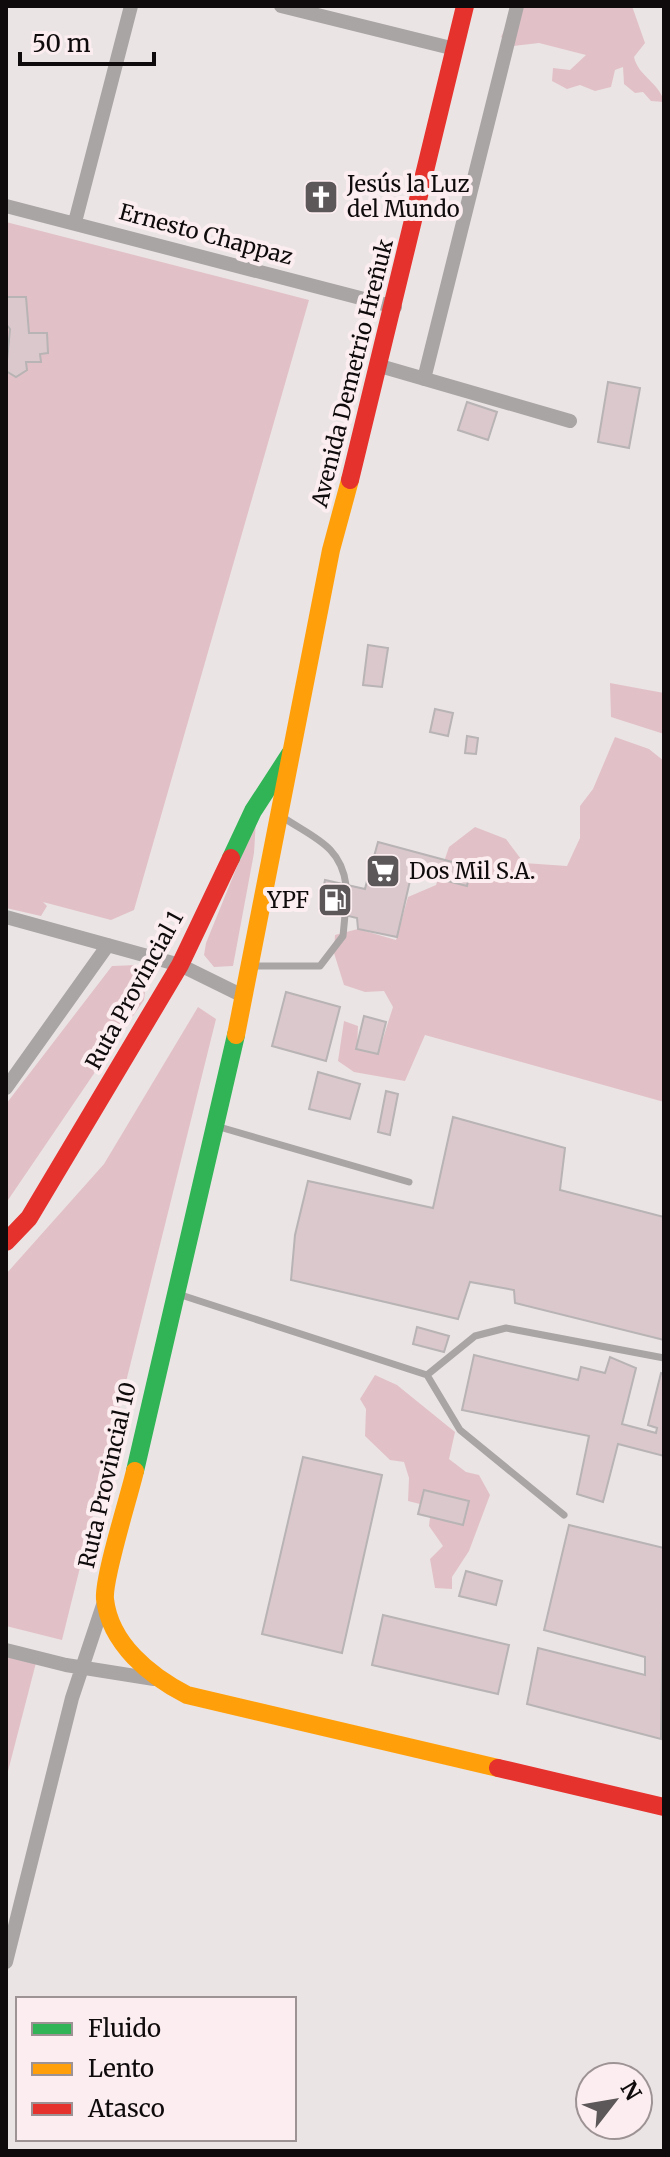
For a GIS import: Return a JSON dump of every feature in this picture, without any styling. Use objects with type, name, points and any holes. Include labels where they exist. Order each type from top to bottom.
[{"type":"main road","name":"Avenida Demetrio Hreñuk","points":[[290,754],[331,550],[395,307],[465,6]]},
{"type":"main road","name":"Ruta Provincial 10","points":[[290,754],[245,997],[105,1598],[114,1629],[131,1657],[154,1679],[187,1695],[664,1807]]},
{"type":"main road","name":"Ruta Provincial 1","points":[[6,1242],[29,1218],[180,965],[253,811],[290,754]]},
{"type":"street","points":[[75,222],[131,6]]},
{"type":"street","points":[[281,6],[455,49]]},
{"type":"street","points":[[424,379],[517,6]]},
{"type":"street","name":"Ernesto Chappaz","points":[[6,206],[395,307]]},
{"type":"street","points":[[380,366],[570,421]]},
{"type":"street","points":[[6,917],[180,965],[245,997]]},
{"type":"street","points":[[6,1088],[108,945]]},
{"type":"street","points":[[6,1962],[72,1698],[85,1668],[105,1598]]},
{"type":"street","points":[[6,1650],[85,1668],[154,1679]]},
{"type":"lane","points":[[279,815],[327,846],[343,862],[346,885]]},
{"type":"lane","points":[[251,966],[320,966],[343,936],[345,915]]},
{"type":"lane","points":[[214,1125],[409,1182]]},
{"type":"lane","points":[[175,1293],[427,1375],[460,1430],[564,1515]]},
{"type":"lane","points":[[427,1375],[475,1336],[506,1328],[664,1358]]},
{"type":"shaded area","points":[[516,6],[632,6],[645,43],[634,57],[636,64],[662,95],[664,102],[651,101],[643,92],[635,93],[624,84],[623,67],[615,70],[611,87],[595,91],[580,85],[567,89],[552,81],[553,68],[570,70],[586,55],[539,43],[513,46],[501,37]]},
{"type":"shaded area","points":[[6,222],[309,300],[134,910],[111,920],[43,902],[47,906],[41,916],[6,908]]},
{"type":"shaded area","points":[[610,683],[664,693],[664,734],[611,717]]},
{"type":"shaded area","points":[[615,737],[649,749],[664,761],[664,1102],[425,1035],[405,1081],[354,1072],[338,1061],[344,1021],[358,1026],[357,1049],[378,1054],[393,1007],[384,991],[365,992],[344,985],[334,953],[335,935],[358,929],[396,940],[408,897],[436,885],[449,847],[475,827],[506,839],[524,863],[567,866],[580,838],[580,806],[593,789]]},
{"type":"shaded area","points":[[256,820],[254,853],[233,966],[214,967],[204,955],[206,943]]},
{"type":"shaded area","points":[[137,965],[147,975],[144,1000],[6,1203],[6,1104],[112,966]]},
{"type":"shaded area","points":[[198,1007],[216,1019],[62,1640],[6,1626],[6,1274],[104,1164]]},
{"type":"shaded area","points":[[375,1375],[397,1385],[455,1432],[449,1459],[466,1472],[479,1475],[490,1495],[469,1551],[452,1577],[452,1589],[435,1588],[430,1559],[443,1546],[429,1526],[430,1517],[463,1525],[468,1501],[424,1490],[420,1504],[408,1501],[409,1478],[404,1462],[390,1460],[365,1436],[366,1409],[360,1399]]},
{"type":"shaded area","points":[[6,1647],[38,1655],[6,1779]]},
{"type":"building","points":[[6,297],[26,297],[29,333],[47,333],[48,353],[40,354],[41,362],[26,362],[27,370],[16,377],[6,371],[10,329],[6,324]]},
{"type":"building","points":[[608,382],[640,388],[629,448],[598,442]]},
{"type":"building","points":[[467,402],[497,412],[488,440],[458,430]]},
{"type":"building","points":[[368,645],[388,648],[382,687],[363,685]]},
{"type":"building","points":[[435,709],[453,713],[448,736],[430,732]]},
{"type":"building","points":[[467,736],[478,738],[476,754],[465,753]]},
{"type":"building","points":[[378,842],[471,867],[467,886],[412,872],[397,937],[358,929],[357,918],[319,909],[325,880],[365,889],[368,877],[375,877],[378,863],[373,860]]},
{"type":"building","points":[[286,992],[340,1007],[326,1061],[272,1046]]},
{"type":"building","points":[[364,1016],[386,1022],[378,1054],[356,1049]]},
{"type":"building","points":[[318,1072],[360,1084],[350,1119],[309,1109]]},
{"type":"building","points":[[386,1091],[398,1094],[390,1135],[378,1132]]},
{"type":"building","points":[[453,1117],[565,1148],[560,1190],[664,1217],[664,1340],[515,1303],[514,1290],[470,1282],[458,1319],[291,1280],[295,1235],[308,1181],[433,1208]]},
{"type":"building","points":[[417,1327],[449,1336],[444,1352],[413,1344]]},
{"type":"building","points":[[474,1355],[578,1380],[581,1367],[605,1373],[610,1357],[636,1368],[622,1424],[656,1433],[657,1428],[648,1425],[661,1373],[664,1374],[664,1456],[618,1444],[603,1502],[577,1494],[589,1436],[462,1410]]},
{"type":"building","points":[[303,1457],[382,1475],[342,1653],[262,1634]]},
{"type":"building","points":[[424,1490],[469,1501],[463,1525],[418,1514]]},
{"type":"building","points":[[569,1525],[664,1548],[661,1739],[527,1704],[538,1648],[645,1675],[645,1657],[544,1630]]},
{"type":"building","points":[[466,1571],[502,1581],[496,1605],[459,1596]]},
{"type":"building","points":[[383,1615],[509,1645],[498,1694],[372,1665]]},
{"type":"traffic: fast","points":[[231,858],[253,811],[290,754]]},
{"type":"traffic: fast","points":[[135,1471],[236,1035]]},
{"type":"traffic: slow","points":[[236,1035],[331,550],[350,480]]},
{"type":"traffic: slow","points":[[135,1471],[112,1556],[105,1599],[108,1615],[123,1644],[146,1668],[187,1695],[498,1768]]},
{"type":"traffic: jam","points":[[350,480],[465,6]]},
{"type":"traffic: jam","points":[[6,1242],[29,1218],[180,965],[231,858]]},
{"type":"traffic: jam","points":[[498,1768],[664,1807]]},
{"type":"place","name":"Jesús la Luz del Mundo","points":[[321,197]]},
{"type":"place","name":"Dos Mil S.A.","points":[[383,871]]},
{"type":"place","name":"YPF","points":[[335,900]]}]
